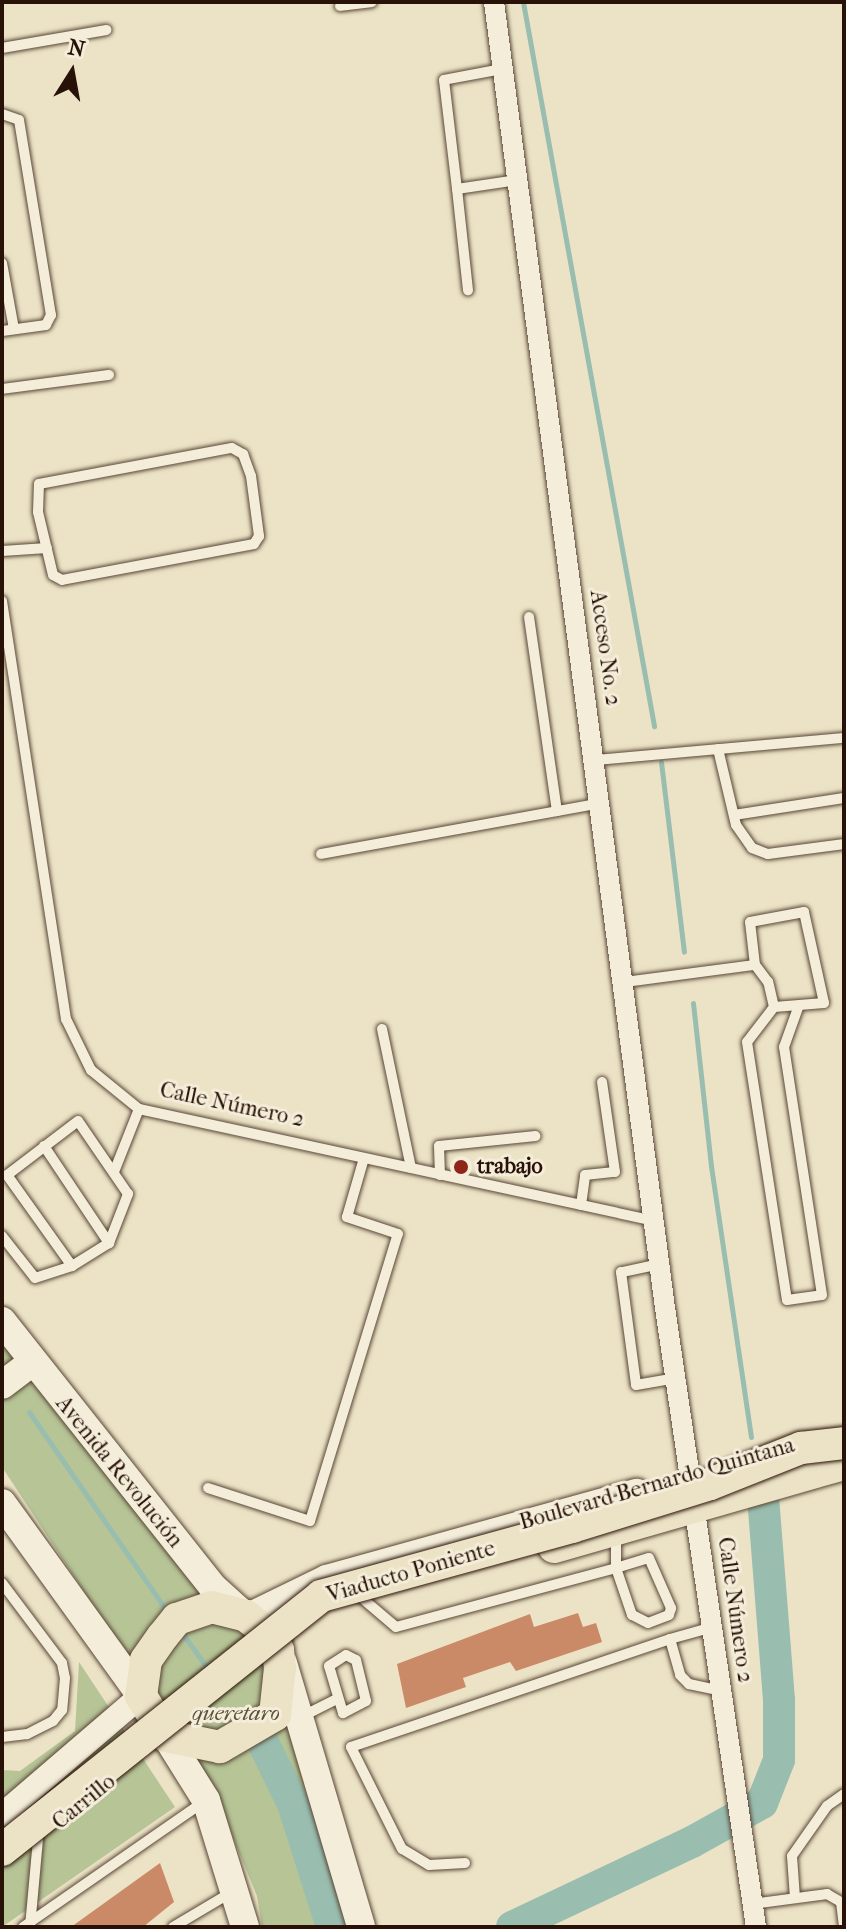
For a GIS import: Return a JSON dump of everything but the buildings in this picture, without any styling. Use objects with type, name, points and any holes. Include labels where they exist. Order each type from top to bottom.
[{"type":"main road","name":"Avenida Revolución","points":[[2,1321],[19,1372],[213,1587],[246,1616]]},
{"type":"main road","name":"Viaducto Poniente","points":[[2,1850],[321,1596],[613,1514],[801,1448],[844,1443]]},
{"type":"main road","name":"Boulevard Bernardo Quintana","points":[[278,1650],[309,1620],[363,1599],[617,1531],[698,1485],[844,1464]]},
{"type":"main road","points":[[4,1509],[141,1696],[206,1800],[237,1889],[245,1927]]},
{"type":"main road","points":[[141,1696],[146,1660],[177,1619],[211,1607],[246,1616],[278,1650],[361,1927]]},
{"type":"main road","points":[[166,1736],[220,1747],[258,1728],[275,1715],[281,1690],[278,1650]]},
{"type":"main road","name":"Carrillo","points":[[2,1868],[166,1736]]},
{"type":"street","name":"Acceso No. 2","points":[[494,2],[596,760],[664,1301]]},
{"type":"street","name":"Calle Número 2","points":[[664,1301],[698,1485],[713,1627],[756,1927]]},
{"type":"street","name":"Boulevard Bernardo Quintana","points":[[246,1616],[326,1577],[698,1485],[785,1446],[844,1436]]},
{"type":"street","points":[[2,1815],[141,1696]]},
{"type":"lane","points":[[340,6],[372,2]]},
{"type":"lane","points":[[2,48],[106,30]]},
{"type":"lane","points":[[468,290],[444,80],[502,69]]},
{"type":"lane","points":[[2,114],[19,120],[51,315],[46,325],[8,330],[2,263]]},
{"type":"lane","points":[[457,189],[517,180]]},
{"type":"lane","points":[[2,389],[109,375]]},
{"type":"lane","points":[[232,448],[243,454],[259,536],[254,544],[62,580],[53,575],[47,548],[38,512],[39,484],[232,448]]},
{"type":"lane","points":[[2,551],[47,548]]},
{"type":"lane","name":"Calle Número 2","points":[[2,601],[66,1019],[91,1070],[139,1109],[656,1222]]},
{"type":"lane","points":[[529,617],[557,811]]},
{"type":"lane","points":[[2,710],[16,707]]},
{"type":"lane","points":[[596,760],[844,738]]},
{"type":"lane","points":[[718,749],[734,815],[746,843],[768,854],[844,844]]},
{"type":"lane","points":[[734,815],[844,798]]},
{"type":"lane","points":[[321,854],[601,803]]},
{"type":"lane","points":[[804,912],[824,1003],[798,1008],[774,1007],[768,982],[755,965],[750,922],[804,912]]},
{"type":"lane","points":[[625,982],[755,965]]},
{"type":"lane","points":[[774,1007],[747,1042],[787,1300],[822,1295],[784,1047],[798,1008]]},
{"type":"lane","points":[[382,1029],[411,1168]]},
{"type":"lane","points":[[581,1205],[585,1175],[615,1172],[602,1082]]},
{"type":"lane","points":[[114,1172],[139,1109]]},
{"type":"lane","points":[[2,1236],[35,1278],[72,1266],[109,1243],[128,1194],[78,1121],[7,1175],[72,1266]]},
{"type":"lane","points":[[440,1175],[439,1146],[535,1136]]},
{"type":"lane","points":[[44,1146],[109,1243]]},
{"type":"lane","points":[[208,1488],[310,1521],[398,1234],[347,1217],[364,1158]]},
{"type":"lane","points":[[660,1264],[621,1272],[636,1385],[676,1378]]},
{"type":"lane","points":[[363,1599],[396,1627],[616,1568],[649,1558],[671,1608],[669,1615],[648,1623],[632,1615],[616,1568],[617,1531]]},
{"type":"lane","points":[[2,1583],[62,1663],[65,1678],[62,1710],[53,1721],[27,1734],[2,1737]]},
{"type":"lane","points":[[465,1863],[429,1865],[402,1849],[351,1747],[713,1627]]},
{"type":"lane","points":[[670,1639],[680,1675],[689,1684],[722,1692]]},
{"type":"lane","points":[[352,1656],[366,1701],[343,1713],[337,1699],[331,1661],[352,1656]]},
{"type":"lane","points":[[299,1718],[337,1699]]},
{"type":"lane","points":[[795,1898],[792,1856],[827,1806],[844,1794]]},
{"type":"lane","points":[[23,1927],[30,1926],[206,1800]]},
{"type":"lane","points":[[30,1926],[38,1839]]},
{"type":"lane","points":[[177,1926],[237,1889]]},
{"type":"lane","points":[[752,1904],[827,1894],[841,1902],[844,1925]]},
{"type":"green space","name":"queretaro","points":[[2,1315],[291,1689],[369,1927],[262,1927],[257,1896],[211,1785],[2,1467]]},
{"type":"green space","points":[[79,1662],[175,1807],[2,1927],[2,1770],[20,1771],[75,1731]]},
{"type":"waterway","points":[[523,2],[654,726]]},
{"type":"waterway","points":[[661,762],[684,952]]},
{"type":"waterway","points":[[693,1003],[711,1166],[751,1437]]},
{"type":"waterway","points":[[29,1412],[167,1611]]},
{"type":"waterway","points":[[512,1927],[692,1842],[762,1803],[779,1760],[779,1700],[763,1497]]},
{"type":"waterway","points":[[182,1633],[209,1670]]},
{"type":"waterway","points":[[255,1726],[293,1804],[332,1927]]},
{"type":"place","name":"trabajo","points":[[461,1167]]}]
